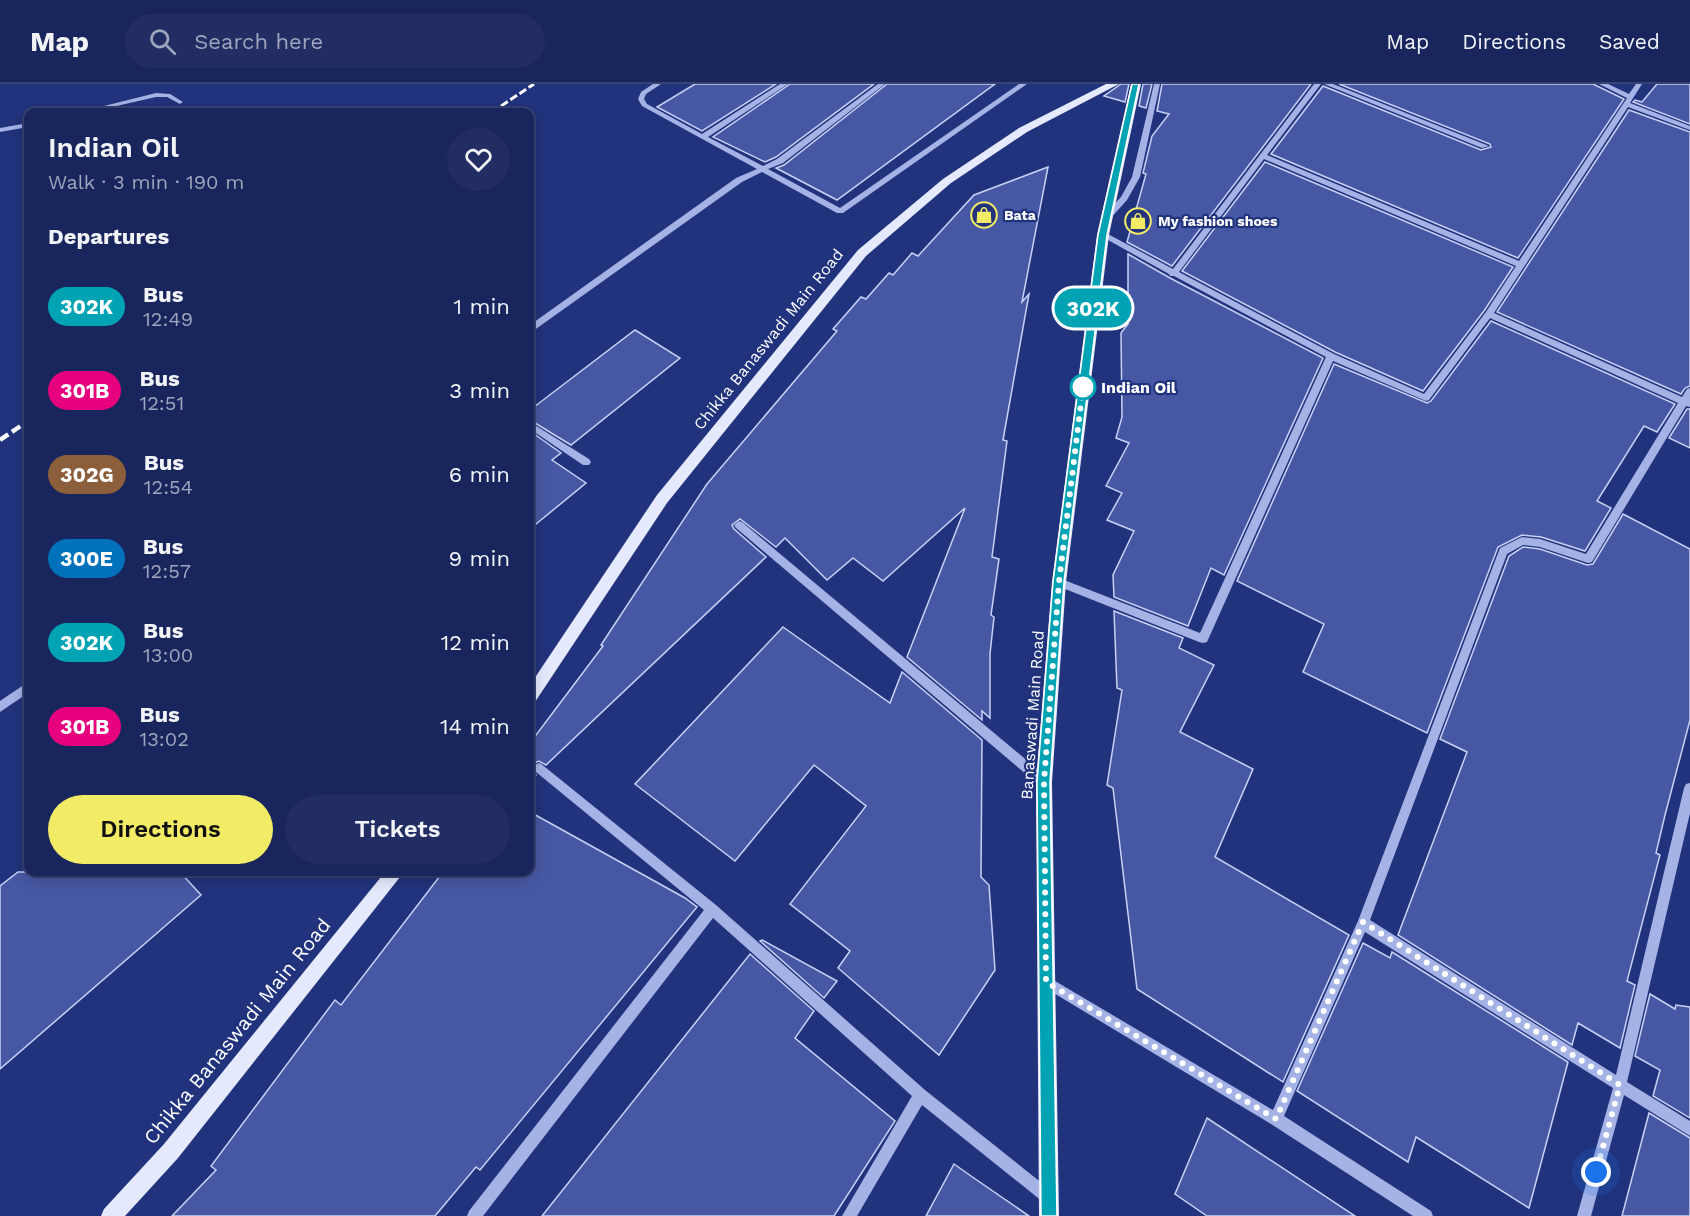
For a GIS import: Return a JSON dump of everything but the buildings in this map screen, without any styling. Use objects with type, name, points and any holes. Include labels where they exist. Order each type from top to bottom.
[{"type":"main road","name":"Banaswadi Main Road","points":[[1049,1216],[1044,782],[1059,582],[1103,235],[1136,84]]},
{"type":"main road","name":"Chikka Banaswadi Main Road","points":[[534,691],[662,499],[862,253],[947,181],[1023,130],[1114,85]]},
{"type":"main road","name":"Chikka Banaswadi Main Road","points":[[111,1216],[171,1151],[392,876]]},
{"type":"street","points":[[658,84],[643,93],[641,99],[644,105],[840,212],[1024,84]]},
{"type":"street","points":[[702,137],[785,84]]},
{"type":"street","points":[[534,326],[739,180],[780,161],[882,84]]},
{"type":"street","points":[[1106,219],[1124,198],[1136,177],[1157,84]]},
{"type":"street","points":[[1173,274],[1318,84]]},
{"type":"street","points":[[1327,84],[1485,146]]},
{"type":"street","points":[[1602,84],[1628,100],[1690,128]]},
{"type":"street","points":[[1103,235],[1331,356],[1426,398],[1489,314],[1639,84]]},
{"type":"street","points":[[100,108],[156,95],[168,95],[180,102]]},
{"type":"street","points":[[0,130],[24,126]]},
{"type":"street","points":[[1263,156],[1521,265]]},
{"type":"street","points":[[1489,314],[1688,403]]},
{"type":"street","points":[[1059,582],[1203,639],[1331,356]]},
{"type":"street","points":[[1276,1119],[1363,922],[1503,551],[1522,541],[1540,543],[1588,559],[1688,403],[1690,391]]},
{"type":"street","points":[[534,428],[586,462]]},
{"type":"street","points":[[740,525],[1044,782]]},
{"type":"street","points":[[0,707],[24,690]]},
{"type":"street","points":[[540,768],[712,909],[920,1095],[1048,1197]]},
{"type":"street","points":[[1584,1216],[1620,1085],[1690,788]]},
{"type":"street","points":[[474,1216],[712,909]]},
{"type":"street","points":[[1363,922],[1690,1129]]},
{"type":"street","points":[[1046,982],[1276,1119],[1426,1216]]},
{"type":"street","points":[[849,1216],[920,1095]]},
{"type":"railway","points":[[498,108],[534,84]]},
{"type":"railway","points":[[0,440],[24,424]]},
{"type":"bus line","name":"302K","points":[[1049,1216],[1044,782],[1059,582],[1103,235],[1136,84]]},
{"type":"place","name":"Bata","points":[[984,215]]},
{"type":"place","name":"My fashion shoes","points":[[1138,221]]},
{"type":"place","name":"Indian Oil","points":[[1083,387]]},
{"type":"route","points":[[1083,387],[1059,582],[1044,782],[1046,982],[1276,1119],[1363,922],[1620,1085],[1596,1172]]}]
